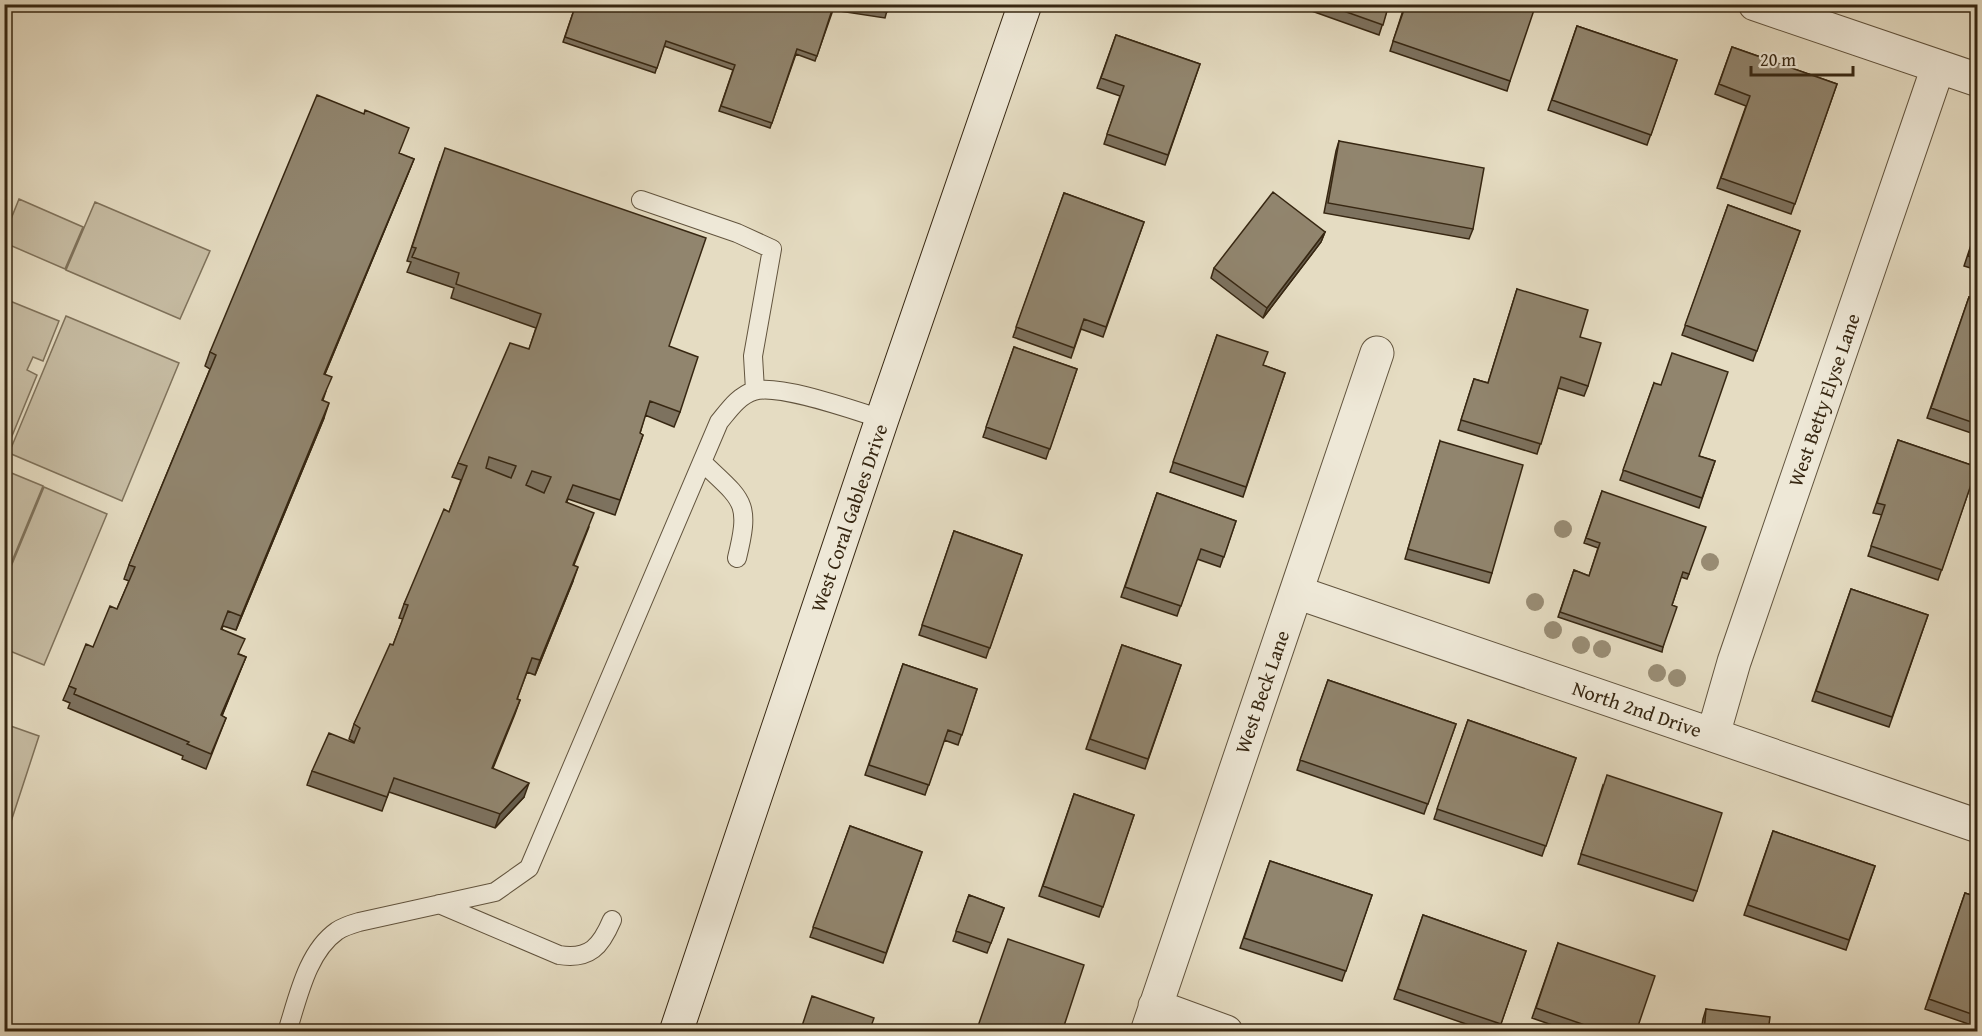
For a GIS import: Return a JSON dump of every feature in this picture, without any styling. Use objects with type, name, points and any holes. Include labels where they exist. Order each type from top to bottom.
[{"type":"street","name":"West Coral Gables Drive","points":[[676,1032],[882,419],[1025,4]]},
{"type":"street","points":[[1755,4],[1977,80]]},
{"type":"street","name":"West Betty Elyse Lane","points":[[1713,735],[1738,651],[1938,67]]},
{"type":"street","name":"West Beck Lane","points":[[1151,1019],[1377,353]]},
{"type":"street","name":"North 2nd Drive","points":[[1296,592],[1977,826]]},
{"type":"street","points":[[1151,1019],[1226,1032]]},
{"type":"lane","points":[[641,200],[737,233],[772,249],[753,356],[755,390]]},
{"type":"lane","points":[[287,1032],[302,986],[315,957],[325,942],[338,930],[359,922],[495,892],[529,868],[719,422],[738,399],[755,390],[798,394],[882,419]]},
{"type":"lane","points":[[702,462],[738,498],[744,510],[744,529],[737,558]]},
{"type":"lane","points":[[438,904],[560,955],[574,958],[590,951],[604,940],[612,920]]},
{"type":"shaded area","points":[[19,199],[83,227],[65,269],[5,243],[5,234]]},
{"type":"shaded area","points":[[95,202],[210,251],[180,319],[66,270]]},
{"type":"shaded area","points":[[5,299],[59,321],[43,361],[33,357],[27,370],[37,375],[5,453]]},
{"type":"shaded area","points":[[66,316],[179,363],[122,501],[9,453]]},
{"type":"shaded area","points":[[9,472],[43,486],[5,578],[4,483]]},
{"type":"shaded area","points":[[44,487],[107,514],[44,665],[5,649],[5,581]]},
{"type":"shaded area","points":[[4,724],[39,736],[5,840]]},
{"type":"building","points":[[576,4],[834,4],[817,56],[797,49],[772,123],[721,106],[735,65],[666,41],[657,68],[565,37]]},
{"type":"building","points":[[835,4],[889,4],[887,12]]},
{"type":"building","points":[[1324,4],[1389,4],[1383,25]]},
{"type":"building","points":[[1406,4],[1519,4],[1534,10],[1510,81],[1393,41]]},
{"type":"building","points":[[1577,26],[1677,60],[1651,135],[1552,100]]},
{"type":"building","points":[[1116,35],[1200,64],[1168,155],[1107,134],[1124,86],[1101,78]]},
{"type":"building","points":[[1732,47],[1837,84],[1795,204],[1721,178],[1750,96],[1719,84]]},
{"type":"building","points":[[317,95],[364,114],[365,110],[409,128],[399,153],[414,159],[324,374],[332,377],[322,400],[329,403],[241,616],[228,611],[221,629],[245,639],[238,654],[246,657],[221,715],[226,718],[211,754],[187,744],[189,742],[74,694],[76,689],[69,686],[86,644],[93,647],[110,606],[117,609],[135,567],[129,565],[216,355],[210,352]]},
{"type":"building","points":[[1339,141],[1484,168],[1473,229],[1328,203]]},
{"type":"building","points":[[445,148],[706,238],[669,346],[698,357],[680,412],[650,401],[640,433],[643,435],[620,500],[573,485],[566,502],[594,513],[573,565],[578,567],[540,660],[532,658],[517,699],[520,700],[492,768],[529,783],[500,814],[394,778],[387,797],[312,771],[329,733],[354,743],[360,728],[354,724],[390,644],[393,645],[408,605],[404,604],[444,509],[449,512],[467,466],[458,463],[510,343],[529,349],[541,314],[456,284],[459,273],[412,257],[416,248],[412,247]],"holes":[[[489,457],[516,466],[511,478],[486,468]],[[532,471],[551,477],[544,493],[526,485]]]},
{"type":"building","points":[[1273,192],[1325,232],[1267,308],[1214,268]]},
{"type":"building","points":[[1064,193],[1144,222],[1106,327],[1084,319],[1074,348],[1016,327]]},
{"type":"building","points":[[1728,205],[1800,231],[1757,351],[1685,325]]},
{"type":"building","points":[[1977,227],[1977,259],[1968,256]]},
{"type":"building","points":[[1517,289],[1588,310],[1580,337],[1601,343],[1588,386],[1561,377],[1541,444],[1461,420],[1474,379],[1488,383]]},
{"type":"building","points":[[1969,297],[1977,300],[1977,424],[1931,408]]},
{"type":"building","points":[[1217,335],[1268,352],[1263,365],[1285,373],[1246,487],[1173,462]]},
{"type":"building","points":[[1014,347],[1077,369],[1050,449],[986,427]]},
{"type":"building","points":[[1672,353],[1728,372],[1699,456],[1715,461],[1702,498],[1623,470],[1654,383],[1661,385]]},
{"type":"building","points":[[1898,440],[1977,467],[1942,570],[1871,546],[1885,505],[1877,503]]},
{"type":"building","points":[[1440,441],[1523,465],[1492,573],[1408,549]]},
{"type":"building","points":[[1602,491],[1706,527],[1689,574],[1683,572],[1672,605],[1677,607],[1663,647],[1560,612],[1574,570],[1589,576],[1600,543],[1586,538]]},
{"type":"building","points":[[1157,493],[1236,521],[1224,557],[1201,549],[1181,606],[1125,587]]},
{"type":"building","points":[[954,531],[1022,555],[990,648],[922,625]]},
{"type":"building","points":[[1851,589],[1928,615],[1892,717],[1816,691]]},
{"type":"building","points":[[1122,645],[1181,665],[1148,759],[1090,739]]},
{"type":"building","points":[[903,664],[977,689],[962,735],[948,730],[929,785],[869,765]]},
{"type":"building","points":[[1328,680],[1456,724],[1428,804],[1300,760]]},
{"type":"building","points":[[1468,720],[1576,758],[1546,846],[1437,809]]},
{"type":"building","points":[[1607,775],[1722,813],[1697,891],[1581,854]]},
{"type":"building","points":[[1074,794],[1134,815],[1103,907],[1043,886]]},
{"type":"building","points":[[850,826],[922,852],[886,953],[813,927]]},
{"type":"building","points":[[1773,831],[1875,866],[1849,940],[1748,905]]},
{"type":"building","points":[[1270,861],[1372,895],[1346,971],[1244,938]]},
{"type":"building","points":[[1965,893],[1977,897],[1977,1016],[1929,999]]},
{"type":"building","points":[[969,895],[1004,908],[991,943],[956,931]]},
{"type":"building","points":[[1423,915],[1526,951],[1501,1024],[1398,989]]},
{"type":"building","points":[[1008,939],[1084,965],[1062,1032],[976,1032]]},
{"type":"building","points":[[1558,943],[1655,976],[1636,1032],[1605,1032],[1536,1008]]},
{"type":"building","points":[[812,996],[874,1018],[869,1032],[800,1032]]},
{"type":"building","points":[[1706,1009],[1770,1017],[1768,1032],[1704,1032]]}]
